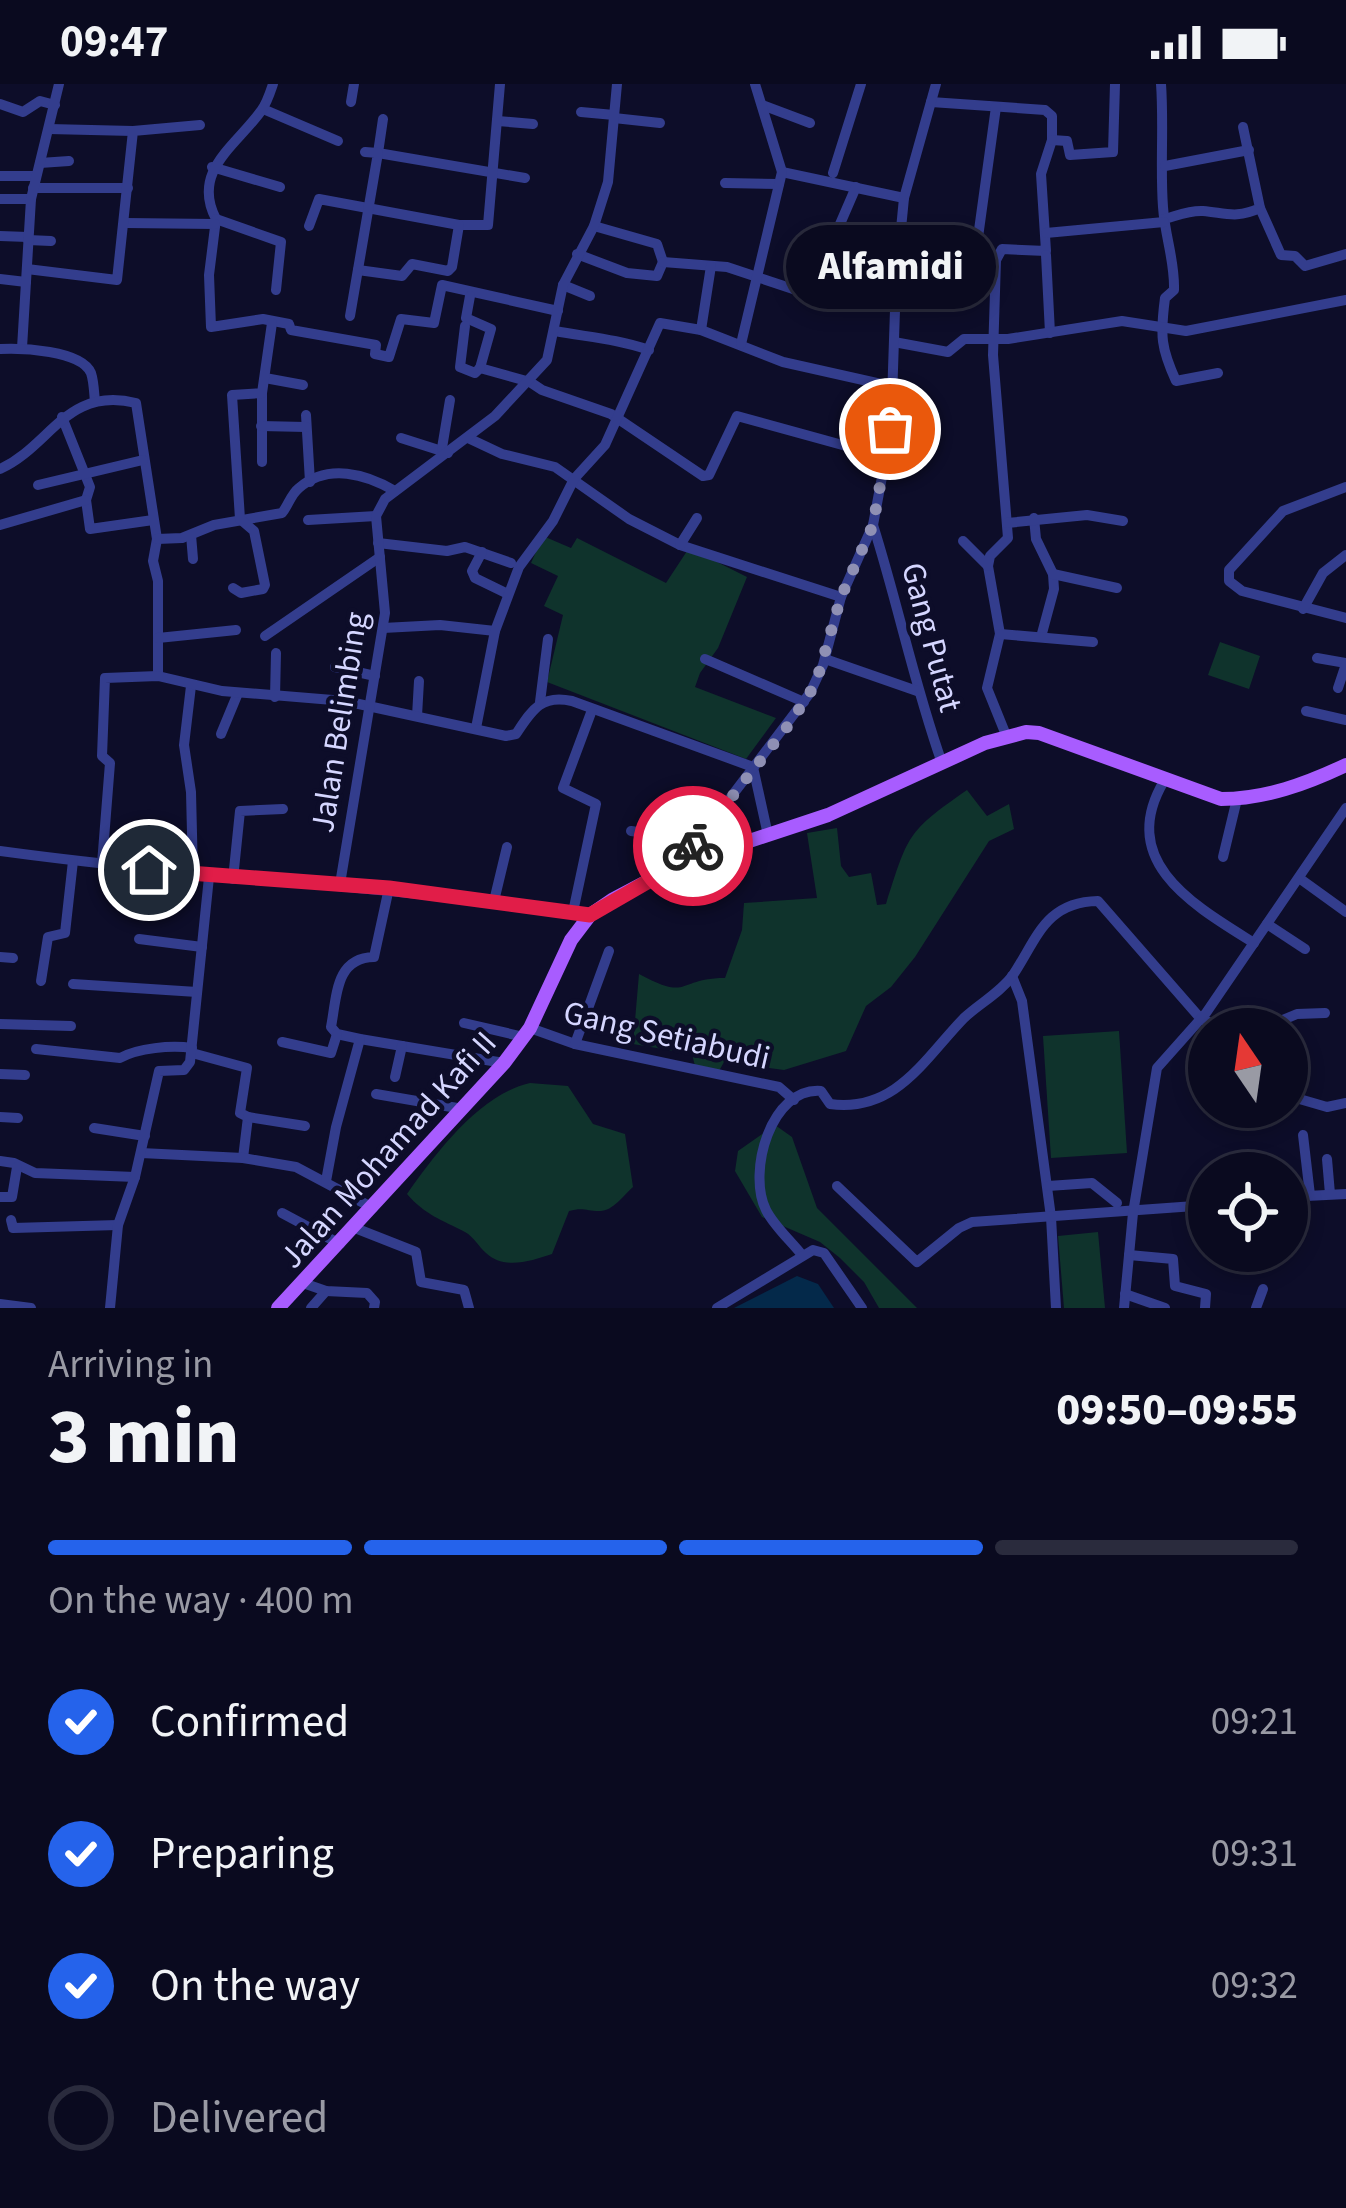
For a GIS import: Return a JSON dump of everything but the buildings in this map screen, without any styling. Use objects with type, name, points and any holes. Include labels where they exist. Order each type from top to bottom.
[{"type":"main road","points":[[1006,735],[1039,734],[1221,800],[1305,784],[1346,765]]},
{"type":"main road","name":"Jalan Mohamad Kafi II","points":[[278,1308],[340,1244],[363,1232],[374,1208],[504,1063],[527,1032],[550,977],[590,915],[680,863],[828,815],[1006,735]]},
{"type":"street","points":[[22,348],[35,182],[59,84]]},
{"type":"street","points":[[273,84],[263,109],[212,167],[209,204],[216,221],[208,275],[209,325],[263,319],[289,325],[291,330],[376,345],[375,354],[389,357],[401,319],[434,323],[442,285],[558,311]]},
{"type":"street","points":[[351,102],[354,84]]},
{"type":"street","points":[[310,226],[315,202],[320,199],[459,225],[488,225],[500,84]]},
{"type":"street","points":[[308,520],[376,516],[385,499],[468,438],[548,360],[563,284],[594,226],[608,182],[616,84]]},
{"type":"street","points":[[741,344],[781,178],[755,84]]},
{"type":"street","points":[[833,173],[861,84]]},
{"type":"street","points":[[680,863],[804,702],[825,659],[841,597],[873,525],[886,457],[904,198],[936,84]]},
{"type":"street","points":[[1052,140],[1067,141],[1070,155],[1113,152],[1115,84]]},
{"type":"street","points":[[1161,84],[1164,220],[1168,252],[1174,261],[1174,290],[1165,298],[1161,327],[1166,368],[1176,381],[1218,373]]},
{"type":"street","points":[[0,104],[22,112],[40,101],[55,105]]},
{"type":"street","points":[[931,102],[1050,112],[1052,140],[1041,174],[1046,251],[1002,249],[996,253],[992,340],[1007,538],[989,561],[963,541]]},
{"type":"street","points":[[762,105],[810,123]]},
{"type":"street","points":[[975,259],[996,107]]},
{"type":"street","points":[[263,109],[338,141]]},
{"type":"street","points":[[581,112],[660,123]]},
{"type":"street","points":[[350,316],[368,208],[371,152],[382,119]]},
{"type":"street","points":[[499,121],[533,124]]},
{"type":"street","points":[[49,129],[133,131],[200,125]]},
{"type":"street","points":[[1243,128],[1260,208],[1281,255],[1294,256],[1305,266],[1346,254]]},
{"type":"street","points":[[0,279],[27,275],[117,280],[133,131]]},
{"type":"street","points":[[1165,166],[1250,150]]},
{"type":"street","points":[[371,152],[524,178]]},
{"type":"street","points":[[0,199],[69,161]]},
{"type":"street","points":[[212,167],[280,187]]},
{"type":"street","points":[[0,176],[128,188]]},
{"type":"street","points":[[724,183],[781,178],[904,198]]},
{"type":"street","points":[[663,262],[759,275],[802,290],[821,268],[856,188]]},
{"type":"street","points":[[1046,233],[1127,229],[1191,212],[1207,211],[1221,217],[1260,208]]},
{"type":"street","points":[[126,223],[216,221],[281,242],[275,290]]},
{"type":"street","points":[[358,270],[400,276],[412,264],[451,269],[459,225]]},
{"type":"street","points":[[577,254],[641,276],[657,276],[663,262],[657,244],[594,226]]},
{"type":"street","points":[[0,236],[51,241]]},
{"type":"street","points":[[1046,255],[1050,333]]},
{"type":"street","points":[[954,256],[996,260]]},
{"type":"street","points":[[701,330],[711,266]]},
{"type":"street","points":[[821,268],[896,280]]},
{"type":"street","points":[[563,284],[590,296]]},
{"type":"street","points":[[465,326],[460,367],[476,373],[491,328],[466,318],[470,296]]},
{"type":"street","points":[[894,342],[948,352],[964,339],[992,340],[1122,322],[1186,332],[1346,300]]},
{"type":"street","points":[[476,728],[495,631],[519,567],[554,521],[574,478],[604,446],[660,322],[701,330],[783,362],[890,386]]},
{"type":"street","points":[[262,462],[262,393],[272,323]]},
{"type":"street","points":[[555,332],[592,341],[623,341],[649,350]]},
{"type":"street","points":[[0,349],[44,350],[87,367],[95,402]]},
{"type":"street","points":[[480,368],[530,382],[620,418],[703,476],[710,475],[737,416],[886,457]]},
{"type":"street","points":[[265,378],[303,386]]},
{"type":"street","points":[[233,588],[246,593],[265,585],[254,531],[241,519],[232,395],[262,393]]},
{"type":"street","points":[[445,451],[449,400]]},
{"type":"street","points":[[0,469],[62,417],[95,402],[136,404],[157,539],[153,562],[158,581],[158,676]]},
{"type":"street","points":[[62,417],[90,488],[86,500],[92,530],[153,520]]},
{"type":"street","points":[[261,426],[306,421],[310,482]]},
{"type":"street","points":[[400,438],[445,451]]},
{"type":"street","points":[[468,438],[502,454],[555,467],[611,508],[680,544],[841,597]]},
{"type":"street","points":[[38,485],[143,460]]},
{"type":"street","points":[[157,539],[167,542],[241,519],[282,513],[296,490],[342,472],[395,491]]},
{"type":"street","points":[[1346,487],[1283,511],[1229,569],[1229,581],[1242,591],[1346,618]]},
{"type":"street","points":[[0,525],[86,500]]},
{"type":"street","points":[[1007,523],[1088,514],[1123,521]]},
{"type":"street","name":"Jalan Belimbing","points":[[340,884],[386,604],[376,516]]},
{"type":"street","points":[[680,544],[697,518]]},
{"type":"street","points":[[1034,518],[1054,589],[1041,638]]},
{"type":"street","name":"Gang Putat","points":[[873,525],[917,691],[942,763]]},
{"type":"street","points":[[191,535],[193,559]]},
{"type":"street","points":[[378,543],[447,550],[465,547],[511,563]]},
{"type":"street","points":[[482,552],[472,571],[475,578],[508,594]]},
{"type":"street","points":[[1303,609],[1324,572],[1346,555]]},
{"type":"street","points":[[265,636],[380,557]]},
{"type":"street","name":"Gang Putat","points":[[989,561],[1000,634],[987,688],[1006,735]]},
{"type":"street","points":[[1053,574],[1117,588]]},
{"type":"street","points":[[383,628],[440,625],[495,631]]},
{"type":"street","points":[[158,638],[236,630]]},
{"type":"street","points":[[1000,634],[1093,642]]},
{"type":"street","points":[[102,864],[110,764],[102,756],[107,676],[158,676],[238,693],[369,706],[514,735],[540,702],[548,640]]},
{"type":"street","points":[[275,697],[276,653]]},
{"type":"street","points":[[1317,658],[1346,663],[1338,688]]},
{"type":"street","points":[[704,659],[804,702]]},
{"type":"street","points":[[825,659],[917,691]]},
{"type":"street","points":[[335,667],[375,676]]},
{"type":"street","points":[[417,716],[419,681]]},
{"type":"street","points":[[191,686],[184,745],[191,792],[193,875]]},
{"type":"street","points":[[221,734],[238,693]]},
{"type":"street","points":[[540,702],[562,699],[753,767]]},
{"type":"street","points":[[573,912],[596,804],[563,788],[592,710]]},
{"type":"street","points":[[1306,711],[1346,720]]},
{"type":"street","points":[[753,767],[768,835]]},
{"type":"street","points":[[1164,781],[1149,812],[1152,856],[1179,894],[1254,944]]},
{"type":"street","points":[[1223,857],[1237,799]]},
{"type":"street","points":[[1209,1008],[1346,808]]},
{"type":"street","points":[[232,879],[240,811],[283,809]]},
{"type":"street","points":[[631,831],[697,841]]},
{"type":"street","points":[[494,901],[507,848]]},
{"type":"street","points":[[0,850],[209,877],[389,888],[590,915]]},
{"type":"street","points":[[41,981],[48,937],[65,933],[73,860]]},
{"type":"street","points":[[110,1308],[118,1226],[135,1177],[159,1071],[184,1070],[192,1050],[209,877]]},
{"type":"street","points":[[1299,878],[1346,912]]},
{"type":"street","points":[[389,888],[374,957],[351,962],[342,970],[331,1027],[337,1034],[360,1039],[504,1063]]},
{"type":"street","points":[[802,1255],[767,1212],[758,1170],[775,1122],[792,1098],[818,1090],[826,1102],[843,1106],[901,1087],[966,1016],[1012,976],[1036,930],[1048,918],[1098,901],[1196,1008]]},
{"type":"street","points":[[1268,924],[1305,949]]},
{"type":"street","points":[[139,939],[202,946]]},
{"type":"street","points":[[574,1044],[609,951]]},
{"type":"street","points":[[1012,976],[1022,1001],[1048,1186],[1056,1308]]},
{"type":"street","points":[[73,984],[197,992]]},
{"type":"street","points":[[1308,1012],[1325,1013]]},
{"type":"street","name":"Gang Setiabudi","points":[[464,1023],[527,1032],[779,1087],[792,1098]]},
{"type":"street","points":[[0,1024],[71,1026]]},
{"type":"street","points":[[1165,1308],[1125,1301],[1153,1080],[1188,1032]]},
{"type":"street","points":[[282,1042],[332,1053],[337,1034]]},
{"type":"street","points":[[326,1181],[335,1127],[360,1039]]},
{"type":"street","points":[[36,1049],[120,1058],[173,1046],[192,1050],[247,1068],[240,1113],[305,1126]]},
{"type":"street","points":[[395,1077],[402,1046]]},
{"type":"street","points":[[0,1074],[25,1076]]},
{"type":"street","points":[[376,1094],[463,1109]]},
{"type":"street","points":[[1308,1102],[1327,1107],[1346,1103]]},
{"type":"street","points":[[0,1117],[18,1118]]},
{"type":"street","points":[[243,1158],[248,1117]]},
{"type":"street","points":[[94,1128],[145,1136]]},
{"type":"street","points":[[1303,1136],[1310,1195],[1346,1194]]},
{"type":"street","points":[[141,1153],[243,1158],[296,1167],[374,1208]]},
{"type":"street","points":[[1327,1159],[1330,1194]]},
{"type":"street","points":[[0,1161],[14,1162],[34,1173],[135,1177]]},
{"type":"street","points":[[0,1197],[12,1197],[17,1167]]},
{"type":"street","points":[[1048,1186],[1092,1184],[1117,1203]]},
{"type":"street","points":[[837,1186],[917,1262],[965,1224],[1188,1207]]},
{"type":"street","points":[[282,1213],[340,1244]]},
{"type":"street","points":[[11,1220],[14,1228],[118,1226]]},
{"type":"street","points":[[363,1232],[416,1252],[421,1282],[464,1290],[469,1308]]},
{"type":"street","points":[[717,1308],[811,1250],[823,1252],[862,1308]]},
{"type":"street","points":[[1129,1255],[1173,1259],[1175,1286],[1206,1294],[1205,1308]]},
{"type":"street","points":[[305,1284],[367,1293],[374,1308]]},
{"type":"street","points":[[1256,1308],[1263,1289]]},
{"type":"street","points":[[311,1308],[324,1290]]},
{"type":"street","points":[[0,1304],[31,1308]]},
{"type":"green space","points":[[543,536],[571,548],[577,538],[666,583],[689,548],[747,577],[718,648],[695,687],[776,718],[746,759],[547,682],[563,615],[544,606],[558,576],[531,563]]},
{"type":"green space","points":[[1220,642],[1260,656],[1249,689],[1208,675]]},
{"type":"green space","points":[[967,790],[987,816],[1009,804],[1014,829],[989,841],[915,957],[891,987],[866,1006],[846,1051],[784,1070],[724,1062],[719,1071],[695,1066],[692,1054],[633,1044],[639,974],[676,988],[725,978],[742,930],[744,903],[817,898],[807,833],[837,828],[841,866],[849,877],[871,873],[877,905],[886,904],[912,837]]},
{"type":"green space","points":[[1119,1031],[1127,1153],[1051,1158],[1043,1036]]},
{"type":"green space","points":[[530,1083],[568,1086],[593,1124],[625,1134],[633,1187],[604,1211],[569,1211],[552,1254],[509,1263],[493,1258],[468,1234],[427,1212],[407,1194],[476,1113]]},
{"type":"green space","points":[[775,1125],[792,1137],[817,1208],[917,1308],[879,1308],[864,1282],[820,1242],[762,1217],[735,1171],[738,1151]]},
{"type":"green space","points":[[1098,1232],[1105,1308],[1064,1308],[1058,1236]]},
{"type":"water","points":[[797,1276],[818,1284],[834,1308],[734,1308]]},
{"type":"way so far","points":[[693,846],[816,683],[841,597],[873,525],[890,429]]},
{"type":"place","name":"Alfamidi","points":[[890,429]]},
{"type":"route","points":[[149,870],[389,888],[590,915],[680,863],[693,846]]}]
